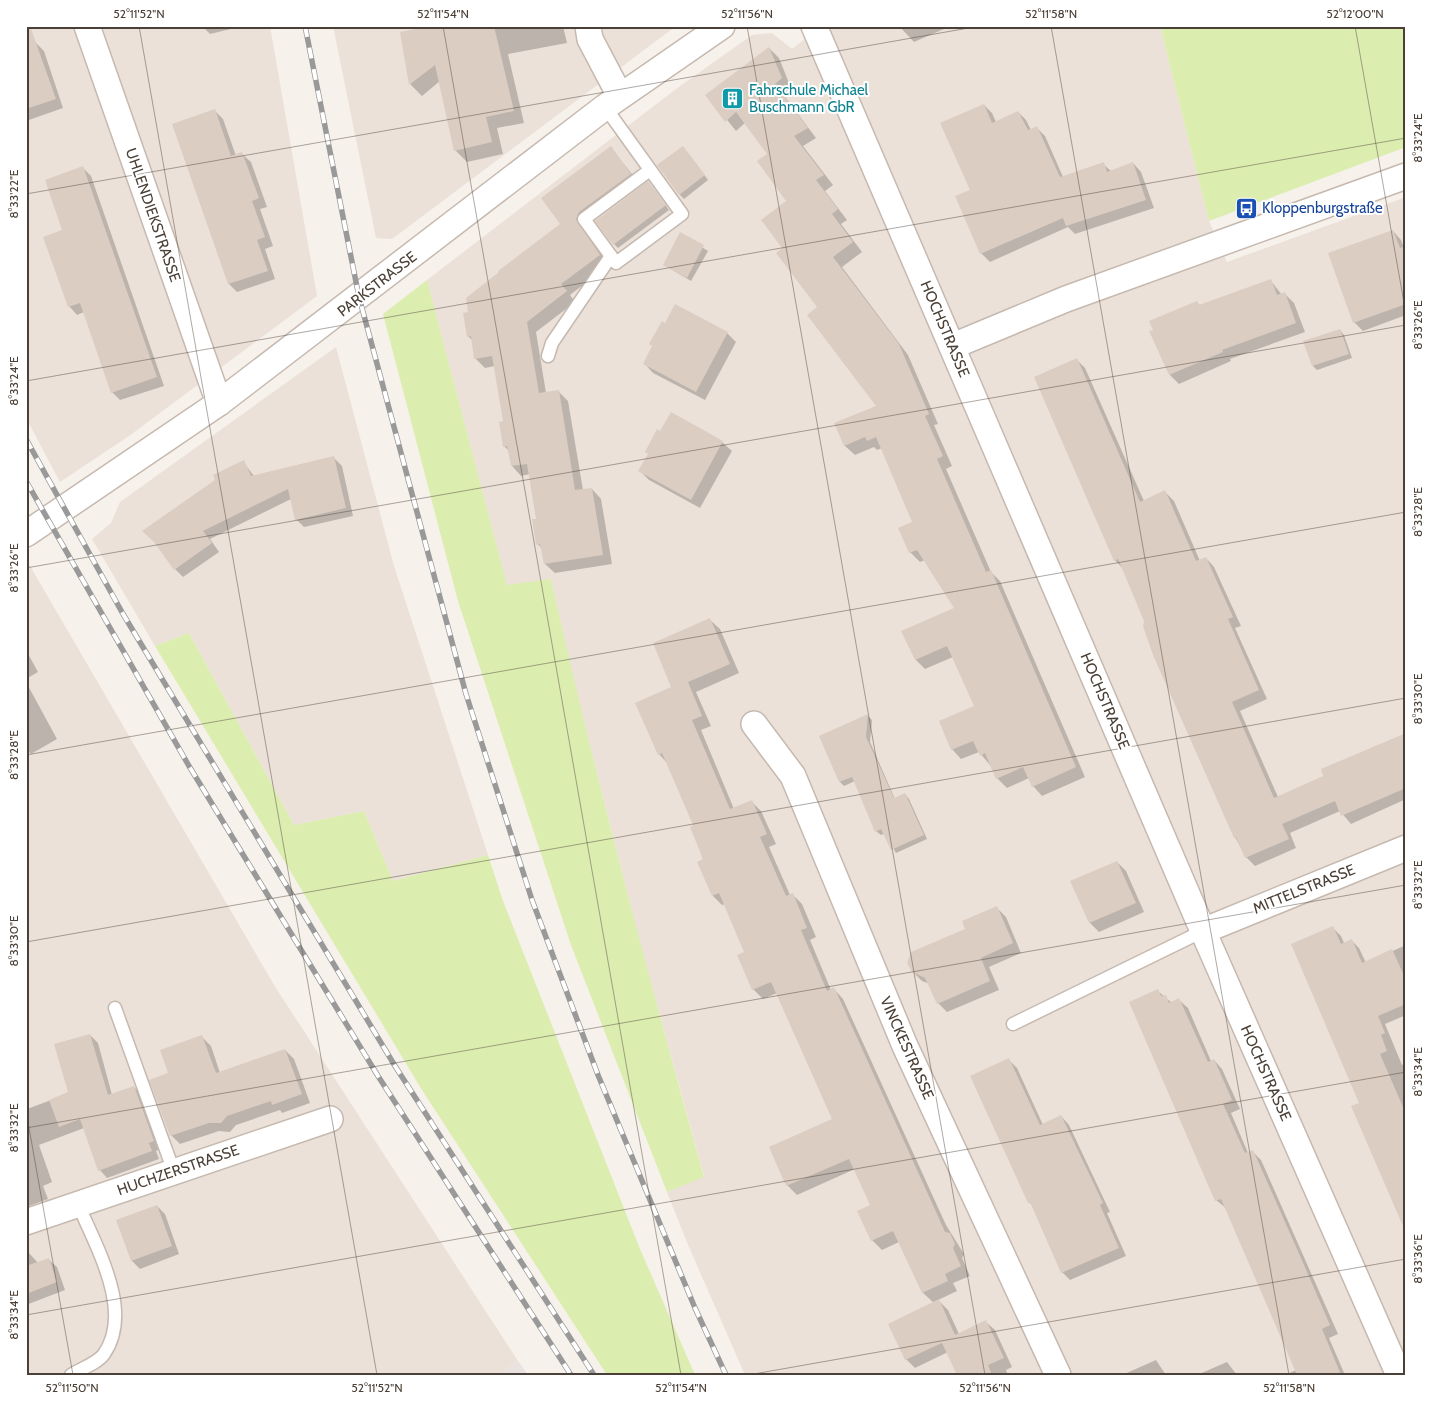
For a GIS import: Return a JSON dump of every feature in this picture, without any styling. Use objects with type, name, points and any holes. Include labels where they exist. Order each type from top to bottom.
[{"type":"street","name":"UHLENDIEKSTRASSE","points":[[88,26],[219,403]]},
{"type":"street","points":[[588,26],[590,40],[612,102]]},
{"type":"street","name":"PARKSTRASSE","points":[[26,534],[219,403],[612,102],[722,26]]},
{"type":"street","name":"HOCHSTRASSE","points":[[814,26],[1203,931],[1399,1375]]},
{"type":"street","points":[[953,346],[1066,298],[1406,176]]},
{"type":"street","name":"VINCKESTRASSE","points":[[754,724],[793,776],[905,1046],[1058,1375]]},
{"type":"street","name":"MITTELSTRASSE","points":[[1203,931],[1406,848]]},
{"type":"street","name":"HUCHZERSTRASSE","points":[[26,1222],[330,1119]]},
{"type":"lane","points":[[612,102],[650,170],[682,214],[616,263],[584,219],[650,170]]},
{"type":"lane","points":[[548,356],[552,344],[611,256]]},
{"type":"lane","points":[[1013,1024],[1203,931]]},
{"type":"lane","points":[[115,1008],[174,1172]]},
{"type":"lane","points":[[71,1375],[103,1355],[116,1325],[110,1279],[78,1204]]},
{"type":"shaded area","points":[[26,26],[270,26],[317,296],[129,436],[60,482],[26,418]]},
{"type":"shaded area","points":[[333,26],[676,26],[392,239],[376,238]]},
{"type":"shaded area","points":[[821,26],[1160,26],[1209,221],[1227,262],[1406,197],[1406,1375],[745,1375],[689,1247],[667,1192],[704,1176],[639,939],[571,670],[551,579],[507,586],[427,280],[676,89],[752,35],[772,33],[792,49]]},
{"type":"shaded area","points":[[336,347],[394,566],[488,855],[393,881],[364,811],[294,825],[189,633],[155,646],[92,539],[111,523],[120,502]]},
{"type":"shaded area","points":[[26,559],[274,985],[518,1361],[498,1375],[26,1375]]},
{"type":"shaded area","points":[[518,1361],[528,1375],[498,1375]]},
{"type":"green space","points":[[1160,26],[1406,26],[1406,147],[1209,221]]},
{"type":"green space","points":[[427,280],[507,585],[551,579],[624,879],[704,1177],[667,1192],[571,945],[458,601],[383,314]]},
{"type":"green space","points":[[189,633],[294,825],[364,811],[393,881],[488,855],[503,901],[640,1249],[695,1375],[607,1375],[422,1090],[155,646]]},
{"type":"building","points":[[30,26],[56,99],[26,109],[26,27]]},
{"type":"building","points":[[431,26],[494,26],[514,111],[486,117],[492,142],[454,151],[435,65],[409,85],[400,32]]},
{"type":"building","points":[[769,47],[782,78],[775,84],[808,128],[794,136],[824,175],[816,180],[838,209],[832,214],[853,242],[833,257],[899,344],[929,414],[925,416],[943,456],[937,459],[986,572],[991,570],[1076,767],[1032,787],[1023,767],[996,779],[985,753],[980,756],[973,741],[951,750],[939,721],[974,706],[947,646],[915,660],[901,631],[954,608],[917,550],[909,553],[898,528],[912,522],[876,437],[867,441],[865,437],[844,446],[834,423],[876,406],[807,315],[817,307],[776,253],[782,248],[761,220],[786,201],[757,161],[767,154],[736,112],[725,122],[705,95]]},
{"type":"building","points":[[984,104],[992,123],[1018,111],[1028,130],[1037,126],[1060,177],[1104,162],[1107,172],[1133,162],[1146,200],[1066,226],[1063,218],[980,254],[955,196],[970,190],[940,123]]},
{"type":"building","points":[[215,109],[231,156],[242,152],[259,198],[252,201],[265,237],[257,240],[268,271],[228,284],[172,124]]},
{"type":"building","points":[[611,146],[631,174],[579,212],[576,219],[600,255],[561,284],[567,291],[527,322],[539,393],[559,390],[575,490],[592,488],[603,555],[544,564],[540,544],[536,545],[532,519],[536,519],[527,464],[511,466],[507,446],[503,447],[499,422],[503,421],[492,356],[474,359],[471,336],[467,337],[463,313],[468,312],[466,298],[560,224],[541,198]]},
{"type":"building","points":[[683,146],[705,175],[679,195],[657,165]]},
{"type":"building","points":[[83,166],[157,377],[111,393],[80,303],[68,307],[43,237],[62,230],[45,180]]},
{"type":"building","points":[[648,181],[666,205],[613,245],[595,221]]},
{"type":"building","points":[[1393,230],[1400,248],[1406,246],[1406,304],[1353,323],[1328,253]]},
{"type":"building","points":[[680,232],[704,245],[687,278],[663,265]]},
{"type":"building","points":[[1271,279],[1277,295],[1285,292],[1296,323],[1222,350],[1223,352],[1169,375],[1149,331],[1153,330],[1149,321],[1197,301],[1199,305]]},
{"type":"building","points":[[675,304],[728,332],[696,392],[643,364],[652,346],[649,344],[662,321],[665,323]]},
{"type":"building","points":[[1340,329],[1349,354],[1312,366],[1303,341]]},
{"type":"building","points":[[1077,358],[1140,502],[1165,490],[1196,561],[1206,557],[1233,617],[1228,619],[1259,690],[1232,702],[1274,798],[1323,776],[1321,769],[1406,733],[1406,788],[1341,816],[1335,801],[1282,824],[1289,839],[1245,858],[1236,837],[1234,838],[1153,655],[1143,626],[1144,621],[1118,559],[1114,561],[1034,377]]},
{"type":"building","points":[[671,412],[723,441],[691,500],[638,471],[648,454],[645,452],[657,429],[660,431]]},
{"type":"building","points":[[334,456],[346,508],[295,520],[288,489],[203,531],[212,543],[174,570],[154,542],[142,531],[215,480],[213,475],[244,460],[251,476]]},
{"type":"building","points":[[710,618],[730,664],[688,682],[702,716],[692,720],[730,809],[752,800],[767,834],[760,837],[786,896],[793,893],[807,928],[801,930],[827,991],[834,987],[945,1232],[950,1233],[955,1244],[953,1248],[961,1266],[945,1274],[948,1281],[922,1293],[893,1231],[871,1241],[857,1211],[870,1205],[849,1159],[786,1186],[769,1147],[832,1119],[771,982],[752,990],[737,955],[744,952],[719,893],[712,896],[697,862],[703,859],[690,827],[693,825],[662,753],[658,755],[635,703],[671,687],[653,643]]},
{"type":"building","points":[[868,714],[866,737],[894,798],[905,793],[924,835],[891,850],[881,829],[875,832],[852,777],[839,782],[819,736]]},
{"type":"building","points":[[1117,861],[1136,903],[1089,923],[1070,881]]},
{"type":"building","points":[[997,906],[1013,943],[981,958],[990,981],[937,1004],[925,978],[912,972],[907,963],[911,952],[965,929],[962,921]]},
{"type":"building","points":[[1333,926],[1341,944],[1352,939],[1362,963],[1392,949],[1406,980],[1406,1004],[1378,1016],[1385,1033],[1381,1035],[1387,1051],[1380,1054],[1406,1114],[1406,1233],[1351,1106],[1359,1103],[1291,944]]},
{"type":"building","points":[[1158,989],[1161,996],[1166,995],[1169,1003],[1179,998],[1208,1062],[1214,1059],[1232,1100],[1223,1104],[1245,1153],[1253,1150],[1330,1325],[1322,1329],[1341,1375],[1297,1375],[1221,1199],[1215,1201],[1129,1002]]},
{"type":"building","points":[[90,1034],[108,1095],[134,1086],[154,1141],[149,1143],[152,1151],[98,1171],[80,1119],[59,1127],[49,1100],[68,1092],[54,1044]]},
{"type":"building","points":[[202,1035],[216,1073],[285,1049],[302,1094],[272,1105],[271,1101],[227,1116],[221,1123],[209,1123],[170,1136],[149,1080],[168,1073],[160,1050]]},
{"type":"building","points":[[1009,1058],[1040,1125],[1061,1115],[1103,1203],[1100,1205],[1119,1248],[1061,1273],[1030,1202],[1028,1203],[970,1076]]},
{"type":"building","points":[[157,1205],[172,1246],[131,1261],[116,1220]]},
{"type":"building","points":[[49,1258],[57,1282],[26,1294],[26,1266]]},
{"type":"building","points":[[939,1299],[955,1335],[986,1320],[1004,1358],[988,1365],[992,1375],[957,1375],[942,1343],[905,1360],[888,1324]]},
{"type":"railway","points":[[305,26],[359,297],[466,694],[532,900],[598,1075],[695,1308],[726,1375]]},
{"type":"railway","points":[[26,439],[123,614],[395,1066],[594,1375]]},
{"type":"railway","points":[[26,481],[189,766],[378,1076],[571,1375]]},
{"type":"place","name":"Fahrschule Michael Buschmann GbR","points":[[733,99]]},
{"type":"place","name":"Kloppenburgstraße","points":[[1246,208]]}]
